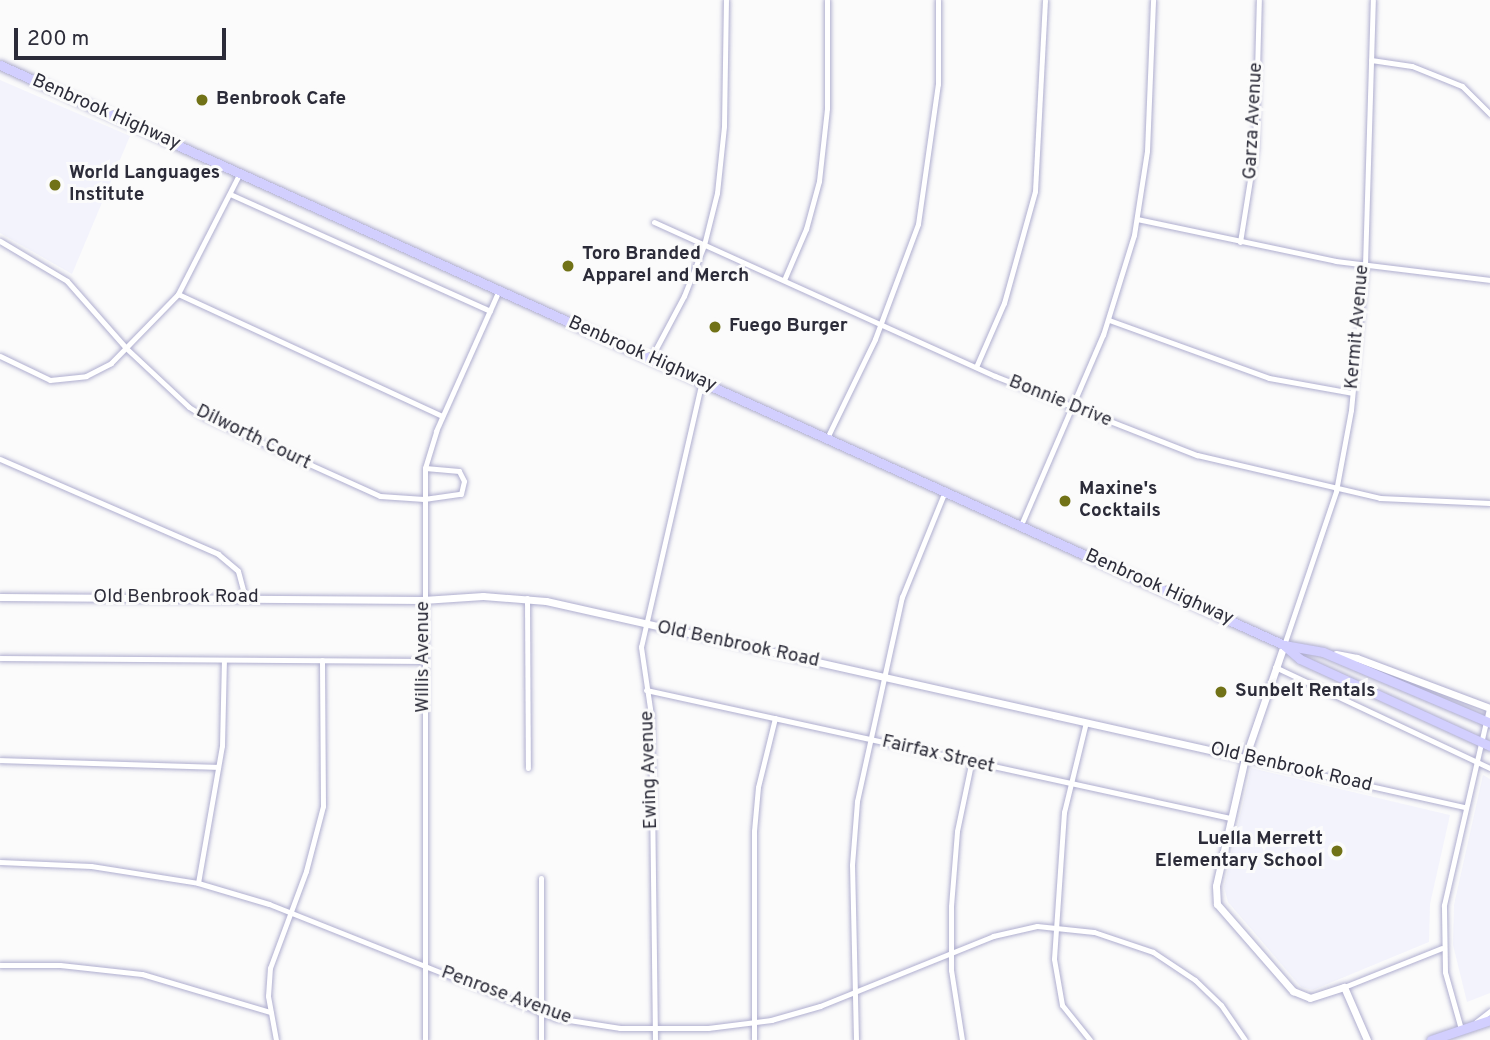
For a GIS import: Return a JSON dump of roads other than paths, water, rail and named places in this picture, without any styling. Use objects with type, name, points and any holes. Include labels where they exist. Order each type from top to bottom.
[{"type":"main road","name":"Benbrook Highway","points":[[0,65],[1284,645],[1323,652],[1488,722]]},
{"type":"main road","name":"Benbrook Highway","points":[[1284,645],[1300,659],[1485,744]]},
{"type":"main road","points":[[1431,1040],[1490,1020]]},
{"type":"street","points":[[651,358],[684,296],[704,245],[721,166],[726,0]]},
{"type":"street","points":[[784,280],[806,229],[819,181],[827,108],[827,0]]},
{"type":"street","points":[[827,438],[882,322],[918,224],[928,171],[938,84],[938,0]]},
{"type":"street","points":[[976,367],[1004,303],[1035,191],[1045,0]]},
{"type":"street","points":[[1021,525],[1109,320],[1137,219],[1147,151],[1153,0]]},
{"type":"street","name":"Garza Avenue","points":[[1240,242],[1255,148],[1259,0]]},
{"type":"street","name":"Kermit Avenue","points":[[1284,645],[1336,491],[1352,393],[1364,265],[1373,0]]},
{"type":"street","points":[[1371,60],[1412,66],[1462,86],[1490,114]]},
{"type":"street","points":[[0,356],[41,379],[60,380],[98,370],[126,348],[178,294],[240,173]]},
{"type":"street","points":[[230,194],[490,311]]},
{"type":"street","points":[[1137,219],[1364,265],[1490,281]]},
{"type":"street","name":"Bonnie Drive","points":[[654,222],[882,322],[976,367],[1197,455],[1336,491],[1408,502],[1490,503]]},
{"type":"street","name":"Dilworth Court","points":[[0,241],[66,282],[126,348],[189,407],[205,417],[366,492],[424,499],[458,497],[464,487],[459,471],[425,468]]},
{"type":"street","name":"Willis Avenue","points":[[425,1040],[425,468],[442,416],[499,290]]},
{"type":"street","points":[[178,294],[442,416]]},
{"type":"street","points":[[1109,320],[1269,378],[1352,393]]},
{"type":"street","name":"Ewing Avenue","points":[[655,1040],[653,779],[641,647],[702,381]]},
{"type":"street","points":[[0,458],[218,554],[238,571],[245,598]]},
{"type":"street","points":[[856,1040],[854,826],[870,740],[909,577],[945,491]]},
{"type":"street","name":"Old Benbrook Road","points":[[0,597],[423,600],[527,598],[1464,807]]},
{"type":"street","points":[[527,598],[528,768]]},
{"type":"street","points":[[1284,645],[1245,758],[1230,818],[1216,886],[1222,914],[1302,997],[1319,997],[1442,948]]},
{"type":"street","name":"Benbrook Highway","points":[[1323,652],[1357,658],[1490,708]]},
{"type":"street","points":[[0,658],[424,661]]},
{"type":"street","points":[[198,883],[218,767],[224,660]]},
{"type":"street","points":[[276,1040],[270,1012],[270,968],[306,871],[323,806],[322,660]]},
{"type":"street","points":[[1275,667],[1490,768]]},
{"type":"street","name":"Fairfax Street","points":[[646,690],[971,764],[1230,818]]},
{"type":"street","points":[[1490,708],[1485,744],[1475,761],[1444,905],[1442,948],[1466,1028],[1490,1012]]},
{"type":"street","points":[[754,1040],[754,831],[760,776],[775,718]]},
{"type":"street","points":[[1086,722],[1069,785],[1054,927],[1054,959],[1062,1005],[1090,1040]]},
{"type":"street","points":[[0,761],[218,767]]},
{"type":"street","points":[[962,1040],[951,953],[957,831],[971,764]]},
{"type":"street","name":"Penrose Avenue","points":[[0,862],[91,866],[198,883],[289,912],[542,1012],[593,1025],[655,1028],[754,1022],[803,1012],[1015,930],[1054,927],[1094,932],[1153,952],[1207,991],[1245,1040]]},
{"type":"street","points":[[541,878],[541,1040]]},
{"type":"street","points":[[0,965],[60,965],[142,974],[270,1012]]},
{"type":"street","points":[[1344,987],[1367,1040]]},
{"type":"place","name":"Benbrook Cafe","points":[[202,100]]},
{"type":"place","name":"World Languages Institute","points":[[55,185]]},
{"type":"place","name":"Toro Branded Apparel and Merch","points":[[568,266]]},
{"type":"place","name":"Fuego Burger","points":[[715,327]]},
{"type":"place","name":"Maxine's Cocktails","points":[[1065,501]]},
{"type":"place","name":"Sunbelt Rentals","points":[[1221,692]]},
{"type":"place","name":"Luella Merrett Elementary School","points":[[1337,851]]}]
